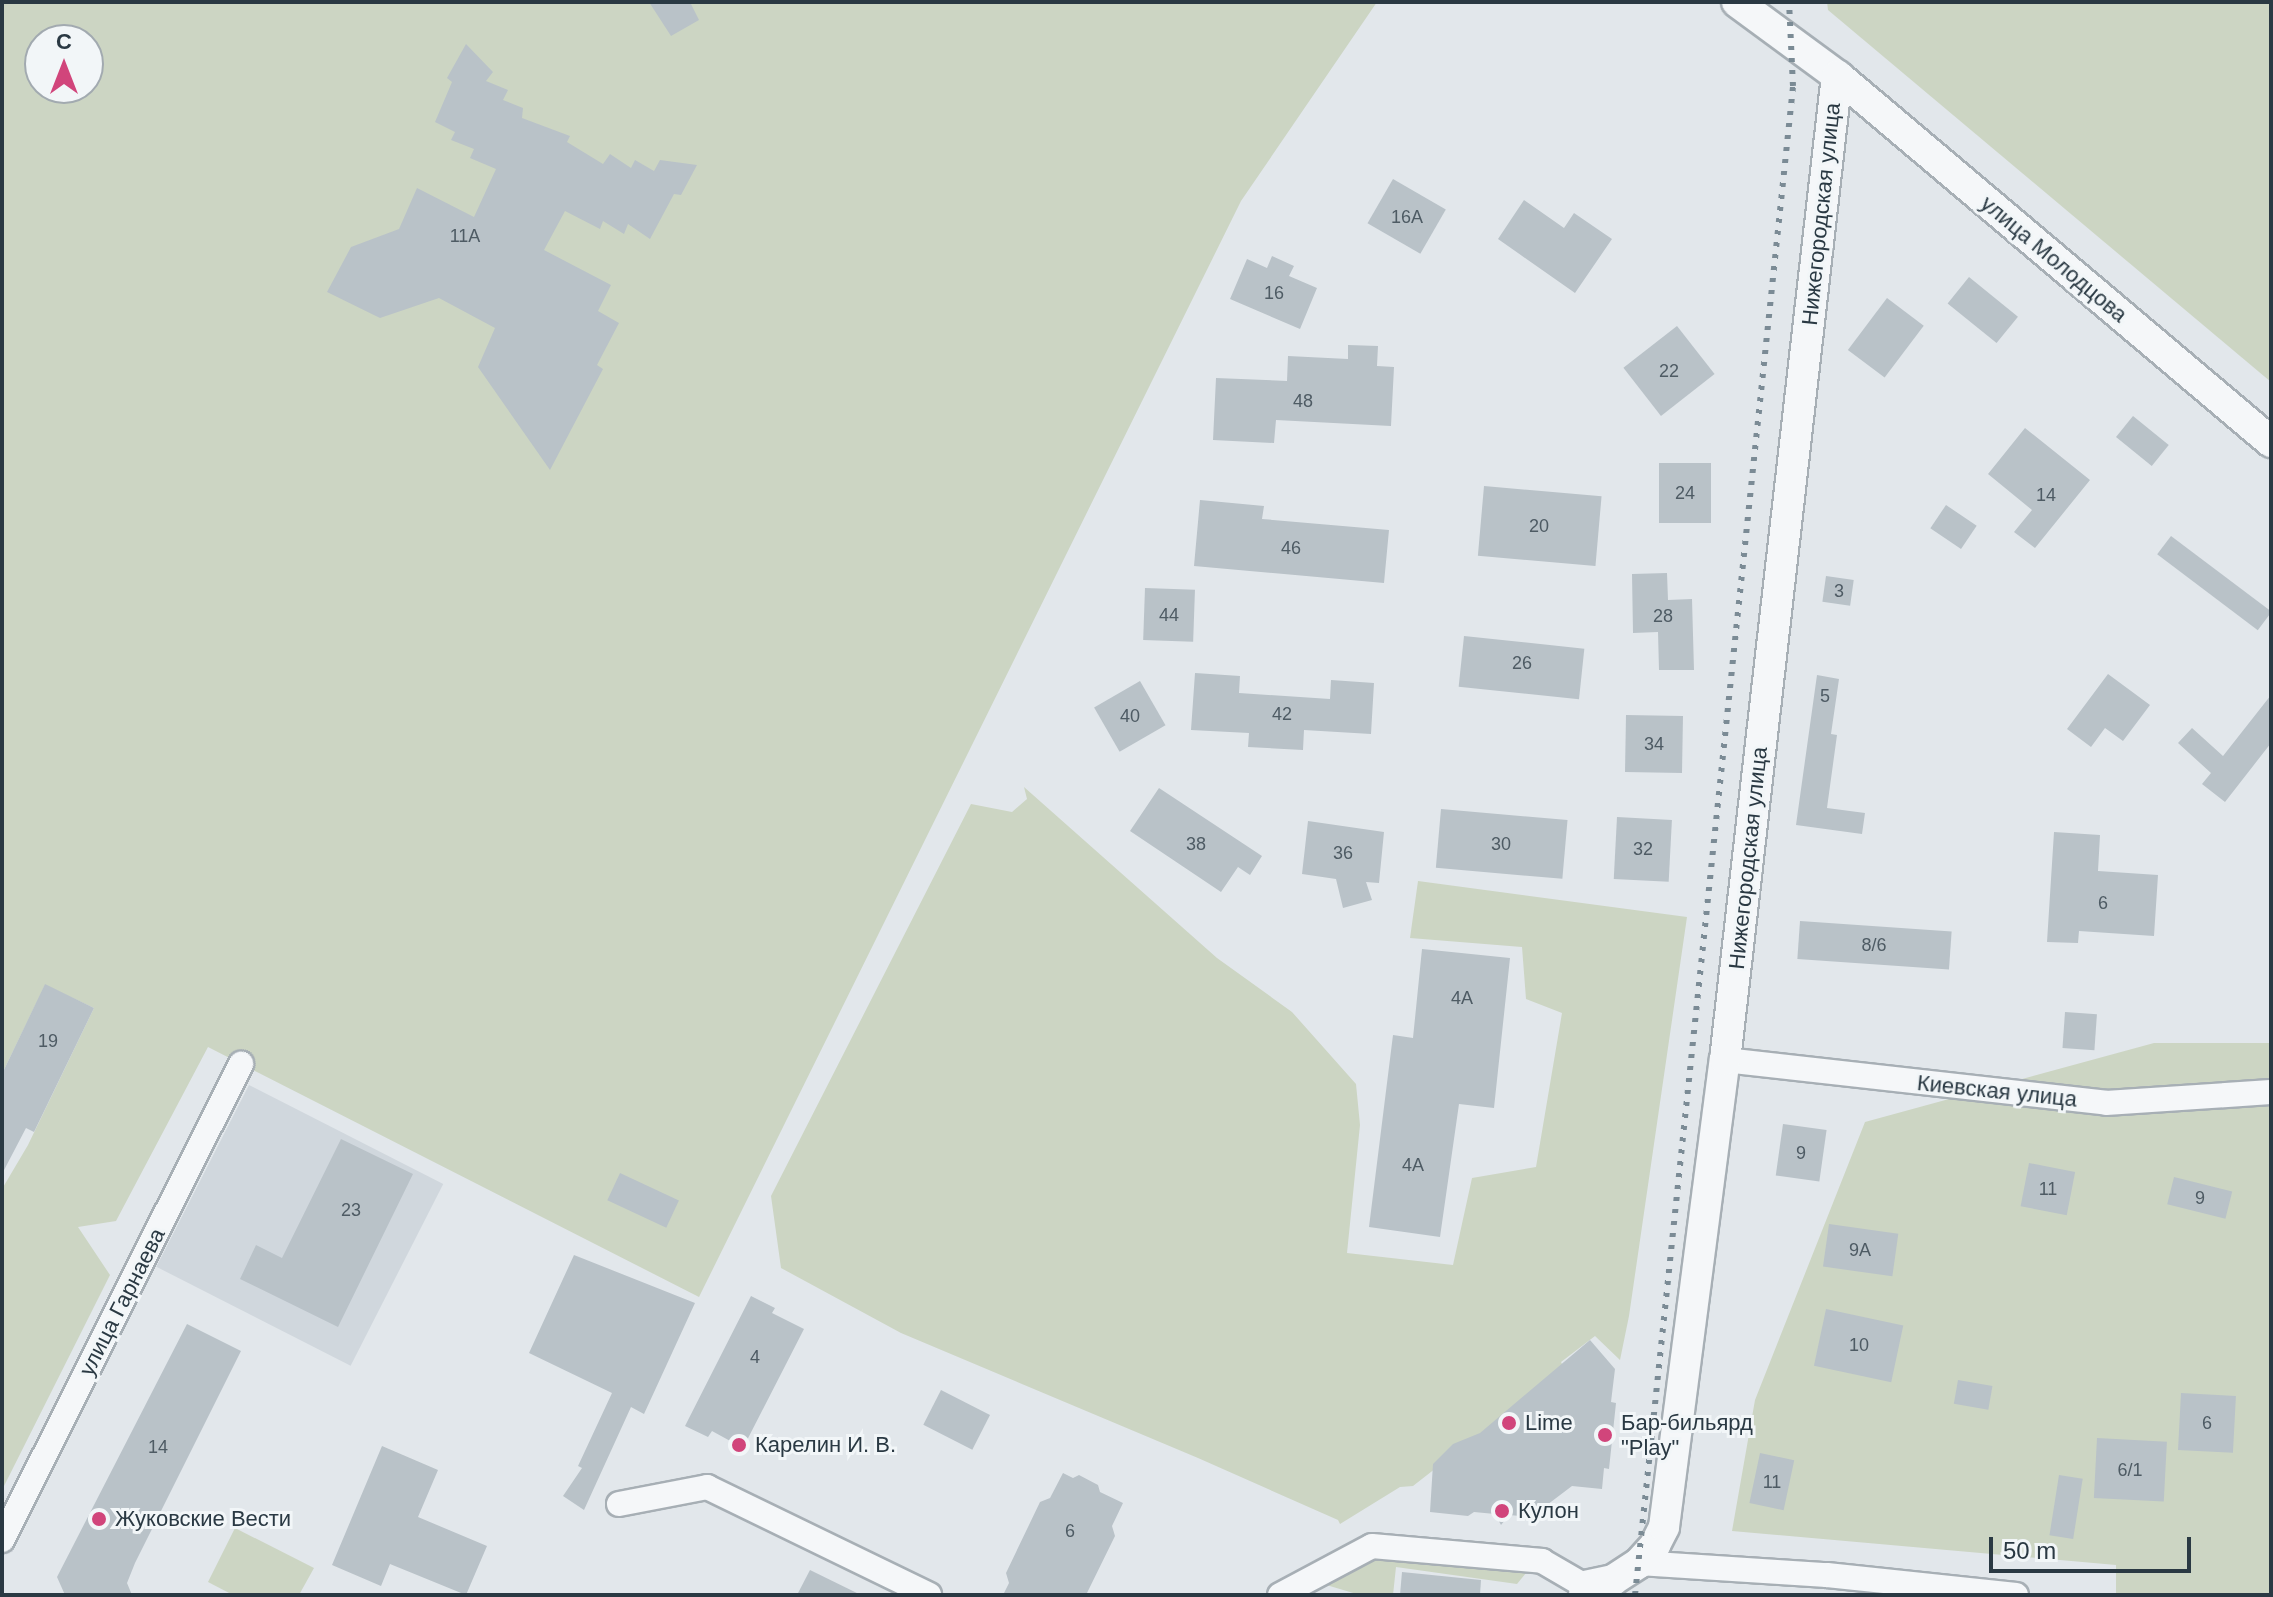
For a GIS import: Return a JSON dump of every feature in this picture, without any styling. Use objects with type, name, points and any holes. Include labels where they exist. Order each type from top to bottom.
[{"type":"street","name":"улица Молодцова","points":[[1737,2],[1837,75],[2271,442]]},
{"type":"street","name":"Нижегородская улица","points":[[1585,1590],[1613,1580],[1639,1563],[1655,1545],[1664,1527],[1725,1060],[1837,75]]},
{"type":"street","name":"Киевская улица","points":[[1725,1060],[2106,1103],[2271,1092]]},
{"type":"street","name":"улица Гарнаева","points":[[2,1540],[241,1064]]},
{"type":"street","points":[[619,1504],[707,1487],[929,1595]]},
{"type":"street","points":[[1280,1595],[1372,1546],[1542,1561],[1585,1590]]},
{"type":"street","points":[[1639,1563],[1827,1575],[2016,1595]]},
{"type":"shaded area","points":[[249,1085],[443,1184],[351,1366],[156,1267]]},
{"type":"green space","points":[[2,2],[1377,2],[1241,201],[699,1297],[208,1047],[116,1221],[78,1227],[110,1275],[2,1490],[2,1189],[28,1145],[94,1008],[45,985],[2,1074]]},
{"type":"green space","points":[[1827,2],[2271,2],[2271,382],[1828,10]]},
{"type":"green space","points":[[1024,787],[1217,958],[1292,1012],[1356,1084],[1360,1125],[1347,1253],[1453,1265],[1472,1178],[1536,1167],[1562,1013],[1526,999],[1522,947],[1410,938],[1418,881],[1687,917],[1620,1360],[1595,1336],[1561,1362],[1564,1368],[1413,1486],[1400,1487],[1340,1524],[1338,1520],[1198,1458],[901,1333],[781,1268],[771,1196],[971,804],[1012,812],[1027,799]]},
{"type":"green space","points":[[2154,1043],[2271,1043],[2271,1595],[2116,1595],[2116,1565],[1732,1531],[1755,1400],[1865,1122]]},
{"type":"green space","points":[[235,1528],[314,1568],[299,1595],[233,1595],[208,1582]]},
{"type":"green space","points":[[1375,1556],[1530,1568],[1517,1584],[1396,1567],[1393,1595],[1360,1595],[1323,1584]]},
{"type":"building","points":[[649,2],[690,2],[699,20],[671,36]]},
{"type":"building","points":[[466,44],[493,72],[486,81],[508,90],[503,100],[523,108],[522,118],[570,136],[567,142],[603,164],[610,154],[631,168],[635,160],[654,171],[660,160],[697,165],[681,195],[674,194],[650,239],[628,224],[624,234],[603,221],[600,229],[565,211],[544,250],[611,285],[598,311],[619,323],[597,365],[603,369],[550,470],[478,367],[495,328],[439,298],[380,318],[327,292],[351,247],[399,229],[417,188],[474,217],[496,169],[470,158],[474,149],[451,140],[455,132],[435,122],[452,82],[447,78]]},
{"type":"building","points":[[1393,179],[1446,210],[1420,254],[1368,223]]},
{"type":"building","points":[[1524,200],[1564,228],[1574,213],[1612,239],[1575,293],[1498,239]]},
{"type":"building","points":[[1272,256],[1294,266],[1289,276],[1317,288],[1300,329],[1230,299],[1247,259],[1267,268]]},
{"type":"building","points":[[1969,277],[2018,317],[1997,343],[1948,303]]},
{"type":"building","points":[[1887,298],[1924,326],[1885,378],[1848,350]]},
{"type":"building","points":[[1677,326],[1715,374],[1661,416],[1623,368]]},
{"type":"building","points":[[1348,345],[1378,346],[1377,366],[1394,367],[1391,426],[1276,420],[1274,443],[1213,440],[1216,378],[1287,381],[1288,356],[1348,359]]},
{"type":"building","points":[[2133,416],[2169,445],[2152,466],[2116,437]]},
{"type":"building","points":[[2025,428],[2090,480],[2035,548],[2014,532],[2032,510],[1988,474]]},
{"type":"building","points":[[1659,463],[1711,463],[1711,523],[1659,523]]},
{"type":"building","points":[[1484,486],[1602,496],[1595,566],[1478,556]]},
{"type":"building","points":[[1200,500],[1264,506],[1262,519],[1389,530],[1384,583],[1194,566]]},
{"type":"building","points":[[1946,505],[1977,526],[1961,549],[1930,528]]},
{"type":"building","points":[[2171,536],[2271,611],[2258,630],[2157,554]]},
{"type":"building","points":[[1667,573],[1668,600],[1692,599],[1694,670],[1659,670],[1658,632],[1633,633],[1632,574]]},
{"type":"building","points":[[1826,576],[1854,580],[1850,606],[1822,602]]},
{"type":"building","points":[[1145,588],[1195,590],[1193,642],[1143,640]]},
{"type":"building","points":[[1464,636],[1584,649],[1579,699],[1459,687]]},
{"type":"building","points":[[1195,673],[1240,676],[1239,693],[1330,699],[1331,680],[1374,683],[1371,734],[1304,730],[1303,750],[1248,747],[1249,733],[1191,730]]},
{"type":"building","points":[[2108,674],[2150,705],[2123,741],[2105,728],[2091,747],[2067,729]]},
{"type":"building","points":[[1817,675],[1839,679],[1831,734],[1837,735],[1827,808],[1865,813],[1862,834],[1796,825]]},
{"type":"building","points":[[1140,681],[1166,725],[1120,752],[1094,708]]},
{"type":"building","points":[[2271,695],[2271,743],[2225,802],[2202,784],[2211,773],[2178,743],[2192,728],[2223,756]]},
{"type":"building","points":[[1626,715],[1683,716],[1682,773],[1625,772]]},
{"type":"building","points":[[1159,788],[1262,856],[1250,875],[1238,867],[1221,892],[1130,831]]},
{"type":"building","points":[[1441,809],[1568,820],[1562,879],[1436,868]]},
{"type":"building","points":[[1617,817],[1672,820],[1669,882],[1614,879]]},
{"type":"building","points":[[1308,821],[1384,832],[1379,883],[1366,882],[1372,900],[1343,908],[1336,879],[1302,874]]},
{"type":"building","points":[[2054,832],[2100,835],[2098,871],[2158,875],[2154,936],[2079,931],[2078,943],[2047,942]]},
{"type":"building","points":[[1800,921],[1952,932],[1949,970],[1797,959]]},
{"type":"building","points":[[1422,949],[1510,958],[1494,1108],[1459,1104],[1440,1237],[1369,1227],[1393,1035],[1413,1038]]},
{"type":"building","points":[[45,984],[94,1008],[34,1132],[26,1128],[2,1174],[2,1074]]},
{"type":"building","points":[[2065,1012],[2097,1014],[2094,1050],[2062,1048]]},
{"type":"building","points":[[1783,1124],[1827,1130],[1819,1182],[1776,1175]]},
{"type":"building","points":[[341,1139],[413,1174],[338,1327],[240,1279],[256,1245],[282,1258]]},
{"type":"building","points":[[2029,1163],[2075,1172],[2067,1215],[2021,1206]]},
{"type":"building","points":[[620,1173],[679,1200],[666,1228],[607,1200]]},
{"type":"building","points":[[2174,1177],[2232,1192],[2225,1219],[2167,1204]]},
{"type":"building","points":[[1829,1224],[1898,1234],[1892,1276],[1823,1267]]},
{"type":"building","points":[[574,1255],[695,1303],[644,1414],[631,1407],[584,1510],[563,1496],[582,1468],[578,1466],[612,1393],[529,1353]]},
{"type":"building","points":[[751,1296],[775,1308],[772,1313],[804,1329],[743,1448],[712,1431],[708,1437],[685,1426]]},
{"type":"building","points":[[1826,1309],[1903,1325],[1891,1382],[1814,1366]]},
{"type":"building","points":[[187,1324],[241,1351],[135,1563],[127,1583],[132,1595],[65,1595],[57,1577]]},
{"type":"building","points":[[1590,1340],[1615,1369],[1611,1402],[1616,1403],[1609,1469],[1604,1468],[1602,1489],[1572,1486],[1531,1517],[1509,1515],[1501,1525],[1495,1514],[1474,1512],[1468,1516],[1430,1512],[1433,1464],[1453,1444],[1480,1433]]},
{"type":"building","points":[[1958,1380],[1992,1386],[1988,1410],[1954,1404]]},
{"type":"building","points":[[941,1390],[990,1415],[972,1450],[923,1425]]},
{"type":"building","points":[[2181,1393],[2236,1396],[2233,1453],[2178,1450]]},
{"type":"building","points":[[2097,1438],[2167,1442],[2164,1502],[2094,1498]]},
{"type":"building","points":[[382,1446],[438,1470],[418,1517],[487,1546],[466,1595],[390,1564],[381,1586],[332,1565]]},
{"type":"building","points":[[1760,1453],[1794,1460],[1784,1510],[1749,1503]]},
{"type":"building","points":[[1063,1473],[1073,1478],[1079,1475],[1098,1485],[1100,1492],[1123,1503],[1112,1526],[1115,1536],[1086,1595],[1003,1595],[1009,1583],[1006,1573],[1040,1502],[1050,1498]]},
{"type":"building","points":[[2059,1475],[2083,1479],[2073,1539],[2049,1535]]},
{"type":"building","points":[[810,1570],[861,1595],[797,1595]]},
{"type":"building","points":[[1402,1572],[1481,1580],[1480,1595],[1400,1595]]},
{"type":"railway","points":[[1635,1595],[1793,86],[1789,2]]},
{"type":"place","name":"Lime","points":[[1509,1423]]},
{"type":"place","name":"Бар-бильярд \"Play\"","points":[[1605,1435]]},
{"type":"place","name":"Карелин И. В.","points":[[739,1445]]},
{"type":"place","name":"Кулон","points":[[1502,1511]]},
{"type":"place","name":"Жуковские Вести","points":[[99,1519]]}]
